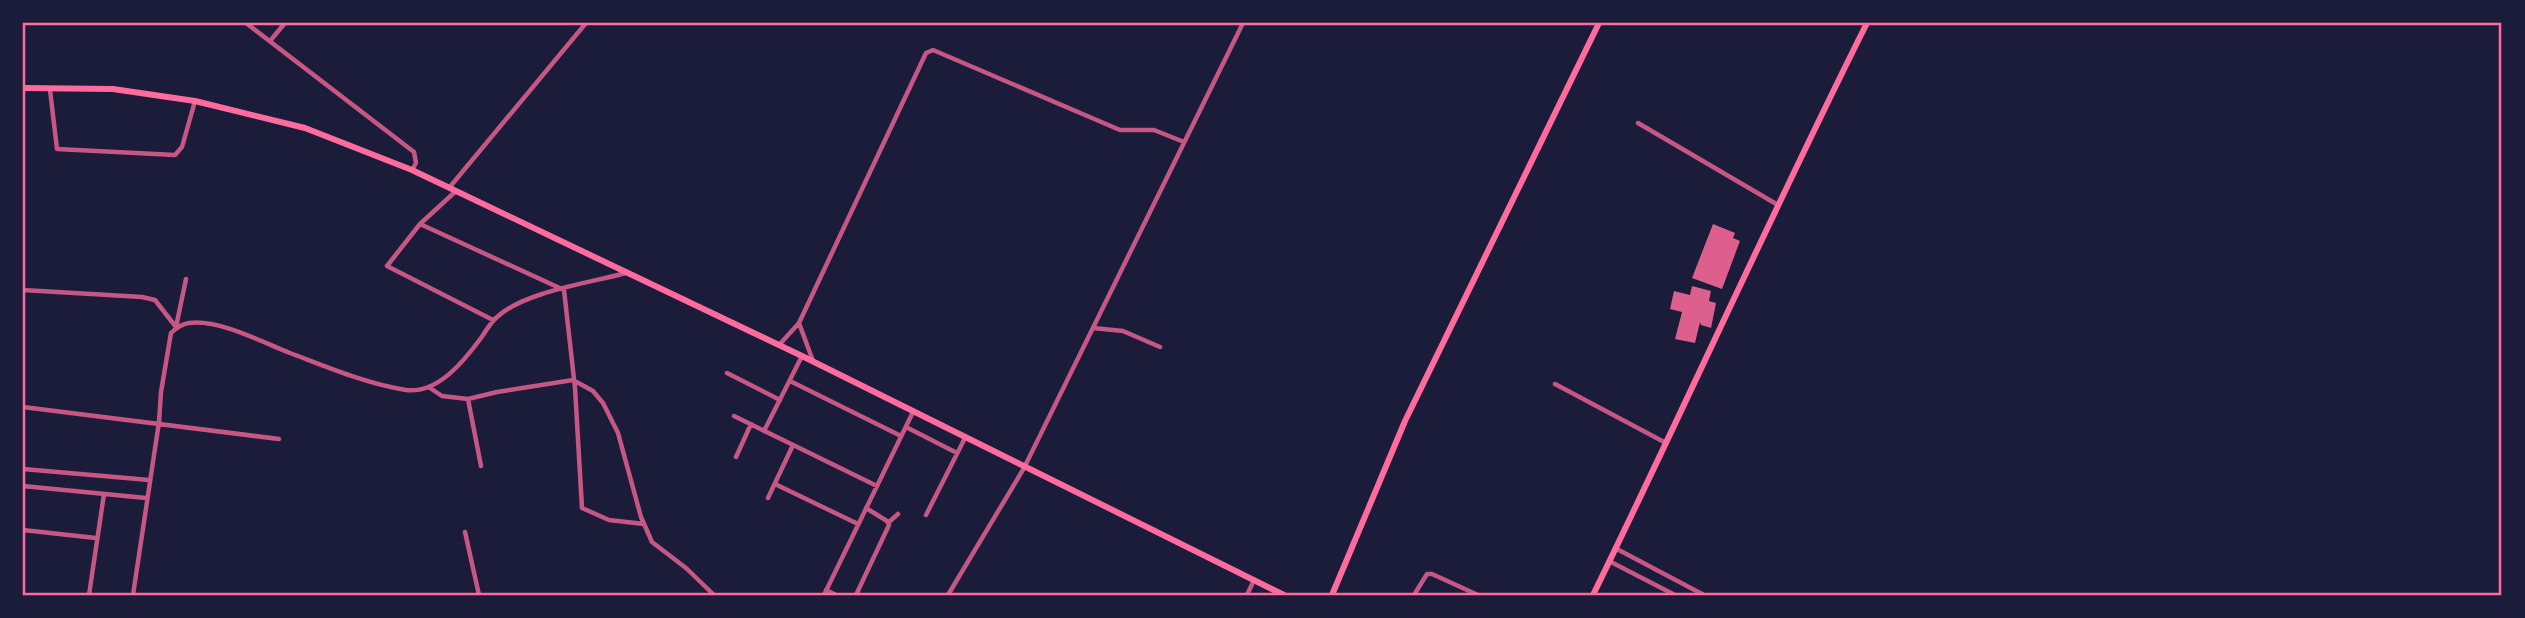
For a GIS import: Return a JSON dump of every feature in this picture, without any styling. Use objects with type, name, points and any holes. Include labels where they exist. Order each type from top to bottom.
[{"type":"main road","points":[[1332,595],[1405,421],[1599,23]]},
{"type":"main road","points":[[1593,595],[1867,23]]},
{"type":"main road","points":[[23,88],[113,89],[195,101],[305,128],[412,170],[813,361],[1284,595]]},
{"type":"street","points":[[246,23],[414,152],[416,163],[412,170]]},
{"type":"street","points":[[270,41],[285,23]]},
{"type":"street","points":[[493,320],[387,266],[453,190],[586,23]]},
{"type":"street","points":[[948,595],[1024,468],[1243,23]]},
{"type":"street","points":[[779,345],[799,323],[926,53],[930,51],[1120,130],[1154,130],[1184,142]]},
{"type":"street","points":[[50,90],[57,149],[175,155],[182,147],[195,101]]},
{"type":"street","points":[[1638,123],[1778,205]]},
{"type":"street","points":[[420,225],[564,290]]},
{"type":"street","points":[[427,388],[441,381],[462,362],[493,320],[508,307],[533,297],[627,273]]},
{"type":"street","points":[[176,328],[186,279]]},
{"type":"street","points":[[23,290],[155,300],[176,328]]},
{"type":"street","points":[[564,290],[582,508],[609,520],[644,524]]},
{"type":"street","points":[[133,595],[171,333],[188,323],[213,325],[345,373],[405,390],[432,388],[442,396],[468,399],[573,380],[593,391],[603,402],[618,433],[644,524],[652,542],[714,595]]},
{"type":"street","points":[[799,323],[813,361]]},
{"type":"street","points":[[1093,328],[1122,331],[1160,347]]},
{"type":"street","points":[[764,431],[802,356]]},
{"type":"street","points":[[727,373],[780,400]]},
{"type":"street","points":[[790,381],[901,436]]},
{"type":"street","points":[[1555,384],[1667,444]]},
{"type":"street","points":[[468,399],[481,466]]},
{"type":"street","points":[[23,407],[279,439]]},
{"type":"street","points":[[836,595],[825,593],[913,412]]},
{"type":"street","points":[[734,416],[877,486]]},
{"type":"street","points":[[736,457],[751,425]]},
{"type":"street","points":[[906,427],[957,453]]},
{"type":"street","points":[[926,515],[965,438]]},
{"type":"street","points":[[768,498],[793,445]]},
{"type":"street","points":[[23,470],[149,480]]},
{"type":"street","points":[[775,484],[858,524]]},
{"type":"street","points":[[23,486],[146,498]]},
{"type":"street","points":[[89,595],[104,494]]},
{"type":"street","points":[[866,508],[889,522]]},
{"type":"street","points":[[856,595],[889,522],[898,514]]},
{"type":"street","points":[[23,530],[96,538]]},
{"type":"street","points":[[465,532],[479,595]]},
{"type":"street","points":[[1615,548],[1704,595]]},
{"type":"street","points":[[1609,561],[1675,595]]},
{"type":"street","points":[[1414,595],[1427,574],[1432,574],[1478,595]]},
{"type":"street","points":[[1247,595],[1255,580]]},
{"type":"building","points":[[1713,224],[1735,233],[1733,238],[1740,241],[1722,289],[1692,278]]},
{"type":"building","points":[[1692,286],[1711,291],[1709,301],[1716,303],[1711,328],[1701,325],[1700,322],[1695,343],[1675,339],[1682,312],[1670,309],[1674,291],[1690,295]]}]
